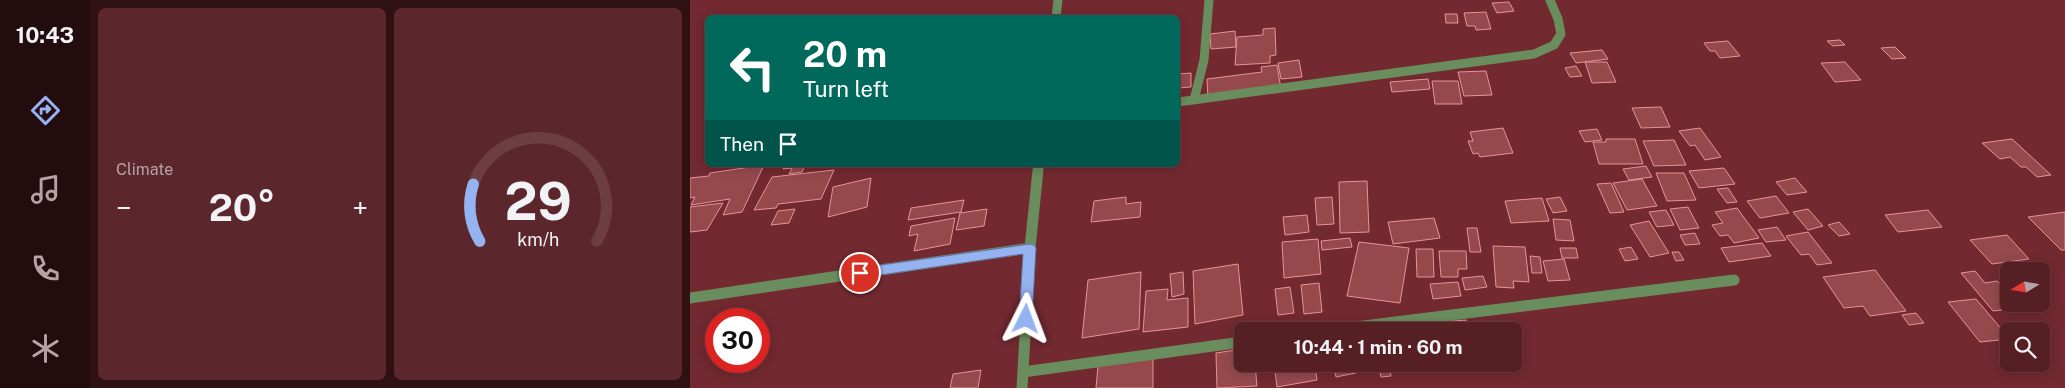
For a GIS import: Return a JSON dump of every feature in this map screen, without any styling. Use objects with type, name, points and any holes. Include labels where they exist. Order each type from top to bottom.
[{"type":"street","points":[[1056,15],[1058,0]]},
{"type":"street","points":[[1194,100],[1204,60],[1209,0]]},
{"type":"street","points":[[1180,102],[1534,54],[1555,45],[1560,37],[1562,27],[1550,0]]},
{"type":"street","points":[[1022,388],[1030,248],[1039,167]]},
{"type":"street","points":[[690,298],[1030,248]]},
{"type":"street","points":[[1396,322],[1734,280]]},
{"type":"street","points":[[1023,372],[1234,343]]},
{"type":"building","points":[[1509,2],[1514,11],[1497,13],[1492,3]]},
{"type":"building","points":[[1486,12],[1491,29],[1476,30],[1475,26],[1467,26],[1464,13]]},
{"type":"building","points":[[1445,14],[1457,14],[1458,23],[1446,23]]},
{"type":"building","points":[[1275,28],[1276,55],[1270,56],[1270,63],[1235,65],[1237,37],[1263,35],[1263,29]]},
{"type":"building","points":[[1235,31],[1236,47],[1211,49],[1210,34]]},
{"type":"building","points":[[1840,40],[1845,45],[1833,46],[1827,41]]},
{"type":"building","points":[[1728,41],[1740,56],[1720,58],[1715,51],[1710,51],[1704,43]]},
{"type":"building","points":[[1895,47],[1906,58],[1892,59],[1881,48]]},
{"type":"building","points":[[1602,50],[1608,59],[1576,63],[1570,53]]},
{"type":"building","points":[[1299,60],[1302,77],[1281,79],[1278,63]]},
{"type":"building","points":[[1585,62],[1607,62],[1616,82],[1592,83]]},
{"type":"building","points":[[1845,62],[1861,80],[1835,82],[1821,63]]},
{"type":"building","points":[[1277,65],[1281,89],[1208,99],[1207,79],[1262,72],[1261,67]]},
{"type":"building","points":[[1576,66],[1582,76],[1570,77],[1565,68]]},
{"type":"building","points":[[1486,71],[1492,95],[1464,96],[1458,72]]},
{"type":"building","points":[[1191,73],[1191,87],[1180,88],[1180,74]]},
{"type":"building","points":[[1428,79],[1430,89],[1392,92],[1390,82]]},
{"type":"building","points":[[1432,81],[1458,81],[1462,104],[1435,104]]},
{"type":"building","points":[[1661,107],[1670,127],[1641,128],[1632,108]]},
{"type":"building","points":[[1503,128],[1513,153],[1480,157],[1478,153],[1473,154],[1468,141],[1473,141],[1470,132]]},
{"type":"building","points":[[1700,128],[1721,157],[1705,160],[1695,145],[1690,146],[1679,131]]},
{"type":"building","points":[[1597,129],[1602,140],[1585,142],[1579,131]]},
{"type":"building","points":[[1606,139],[1635,139],[1643,164],[1599,164],[1593,142],[1606,142]]},
{"type":"building","points":[[2012,139],[2051,175],[2037,177],[2010,157],[2000,159],[1982,143]]},
{"type":"building","points":[[1674,140],[1686,165],[1654,166],[1643,141]]},
{"type":"building","points":[[1646,166],[1652,177],[1629,180],[1623,169]]},
{"type":"building","points":[[763,167],[742,212],[723,215],[730,199],[691,205],[695,197],[690,198],[690,178],[709,176],[710,173]]},
{"type":"building","points":[[784,167],[804,167],[802,172],[789,174],[792,168],[783,169]]},
{"type":"building","points":[[1724,168],[1735,184],[1699,188],[1689,171]]},
{"type":"building","points":[[834,170],[821,199],[778,204],[776,208],[754,210],[772,177]]},
{"type":"building","points":[[1656,173],[1684,173],[1696,200],[1667,201]]},
{"type":"building","points":[[871,178],[867,207],[828,217],[833,187]]},
{"type":"building","points":[[1795,178],[1807,192],[1787,195],[1776,182]]},
{"type":"building","points":[[1642,179],[1657,206],[1627,210],[1613,183]]},
{"type":"building","points":[[1367,181],[1369,232],[1340,233],[1339,182]]},
{"type":"building","points":[[1611,183],[1624,212],[1610,213],[1597,184]]},
{"type":"building","points":[[1728,188],[1737,202],[1727,203],[1717,189]]},
{"type":"building","points":[[1776,196],[1789,213],[1760,218],[1747,201]]},
{"type":"building","points":[[1126,197],[1126,204],[1141,202],[1140,217],[1091,222],[1094,201]]},
{"type":"building","points":[[1332,197],[1334,224],[1317,225],[1315,198]]},
{"type":"building","points":[[1560,197],[1567,211],[1553,213],[1546,199]]},
{"type":"building","points":[[1542,198],[1549,221],[1511,223],[1505,201]]},
{"type":"building","points":[[964,200],[961,212],[908,220],[911,208]]},
{"type":"building","points":[[723,203],[707,230],[690,232],[690,207]]},
{"type":"building","points":[[1688,207],[1699,228],[1680,230],[1670,209]]},
{"type":"building","points":[[1737,208],[1759,238],[1734,243],[1728,235],[1720,236],[1712,225],[1723,223],[1715,212]]},
{"type":"building","points":[[795,209],[789,223],[771,225],[778,211]]},
{"type":"building","points":[[987,209],[984,226],[956,230],[960,213]]},
{"type":"building","points":[[1808,209],[1823,226],[1808,230],[1793,212]]},
{"type":"building","points":[[1666,210],[1674,225],[1657,227],[1649,212]]},
{"type":"building","points":[[1928,210],[1942,227],[1898,232],[1885,215]]},
{"type":"building","points":[[2065,212],[2065,250],[2061,250],[2028,217]]},
{"type":"building","points":[[1307,215],[1309,232],[1285,235],[1283,217]]},
{"type":"building","points":[[955,218],[950,244],[914,251],[918,234],[909,236],[911,226]]},
{"type":"building","points":[[1434,218],[1440,238],[1393,244],[1388,222]]},
{"type":"building","points":[[1553,219],[1570,220],[1574,241],[1556,240]]},
{"type":"building","points":[[1649,221],[1669,253],[1650,257],[1630,225]]},
{"type":"building","points":[[1839,222],[1850,234],[1839,236],[1828,225]]},
{"type":"building","points":[[1777,227],[1786,240],[1766,242],[1758,230]]},
{"type":"building","points":[[1467,228],[1477,228],[1481,252],[1470,252]]},
{"type":"building","points":[[1808,232],[1832,263],[1817,265],[1809,254],[1801,255],[1786,236]]},
{"type":"building","points":[[1695,233],[1700,244],[1685,245],[1680,235]]},
{"type":"building","points":[[2007,235],[2029,259],[1992,264],[1970,240]]},
{"type":"building","points":[[1350,238],[1352,247],[1322,250],[1321,241]]},
{"type":"building","points":[[1318,239],[1321,274],[1284,278],[1282,242]]},
{"type":"building","points":[[1359,242],[1409,248],[1400,303],[1347,296]]},
{"type":"building","points":[[1762,243],[1771,256],[1729,262],[1721,248]]},
{"type":"building","points":[[1493,246],[1525,247],[1529,282],[1513,281],[1514,288],[1496,287]]},
{"type":"building","points":[[1631,247],[1638,259],[1625,261],[1619,249]]},
{"type":"building","points":[[1560,248],[1576,248],[1578,258],[1562,258]]},
{"type":"building","points":[[1416,249],[1433,249],[1434,277],[1417,277]]},
{"type":"building","points":[[1439,251],[1466,251],[1467,269],[1458,269],[1458,277],[1441,277]]},
{"type":"building","points":[[1672,252],[1679,252],[1684,260],[1676,261]]},
{"type":"building","points":[[1530,256],[1540,257],[1542,273],[1532,273]]},
{"type":"building","points":[[1564,259],[1570,280],[1548,281],[1543,261]]},
{"type":"building","points":[[1238,264],[1243,315],[1195,324],[1193,271]]},
{"type":"building","points":[[1875,270],[1906,311],[1870,316],[1863,306],[1844,308],[1823,277]]},
{"type":"building","points":[[1975,271],[1985,283],[1997,281],[2000,284],[2000,310],[1993,311],[1961,273]]},
{"type":"building","points":[[1141,272],[1139,329],[1082,338],[1088,280]]},
{"type":"building","points":[[1183,272],[1184,294],[1172,297],[1170,274]]},
{"type":"building","points":[[1483,276],[1487,287],[1465,290],[1462,278]]},
{"type":"building","points":[[1458,282],[1461,296],[1433,299],[1430,284]]},
{"type":"building","points":[[1319,283],[1322,312],[1304,314],[1301,285]]},
{"type":"building","points":[[1290,287],[1294,313],[1278,315],[1275,289]]},
{"type":"building","points":[[1168,289],[1167,300],[1188,298],[1188,327],[1143,332],[1146,291]]},
{"type":"building","points":[[1976,299],[2000,327],[2000,340],[1980,342],[1948,302]]},
{"type":"building","points":[[1916,313],[1924,323],[1909,325],[1902,315]]},
{"type":"building","points":[[1466,320],[1467,322],[1440,322]]},
{"type":"building","points":[[1234,350],[1234,372],[1256,372],[1257,386],[1217,388],[1216,353]]},
{"type":"building","points":[[1153,356],[1153,388],[1096,388],[1098,366]]},
{"type":"building","points":[[981,370],[978,388],[950,388],[953,374]]},
{"type":"building","points":[[1275,372],[1316,372],[1317,380],[1277,387]]},
{"type":"building","points":[[1335,372],[1356,372],[1356,373],[1336,377]]},
{"type":"building","points":[[1380,372],[1390,372],[1391,376],[1381,377]]},
{"type":"route","points":[[860,273],[1030,248],[1026,319]]}]
